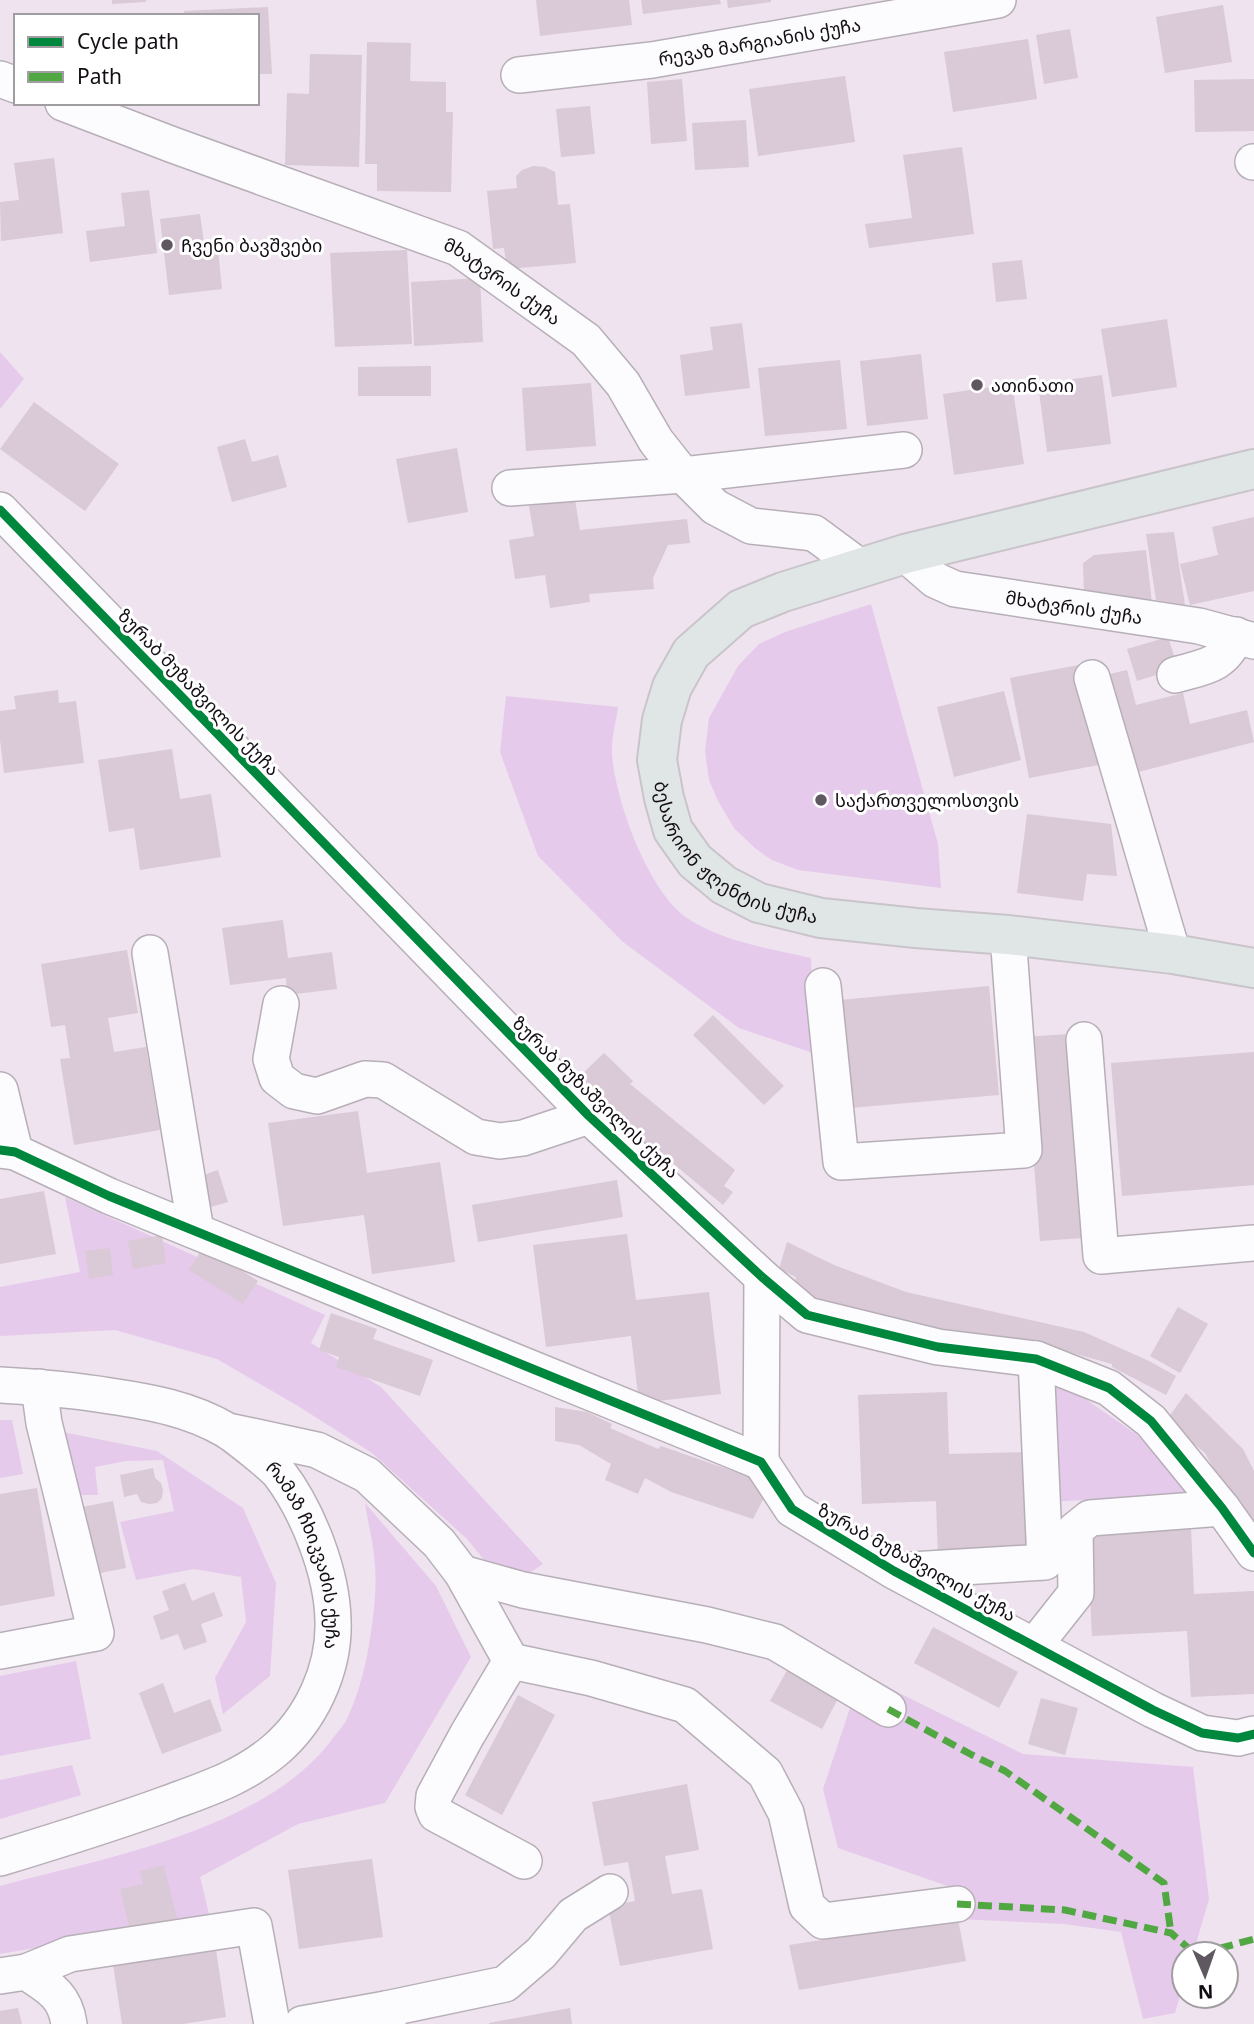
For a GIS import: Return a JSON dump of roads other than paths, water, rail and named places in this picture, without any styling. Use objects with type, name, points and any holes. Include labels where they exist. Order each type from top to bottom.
[{"type":"main road","name":"ბესარიონ ჟღენტის ქუჩა","points":[[1254,469],[905,554],[783,592],[741,609],[691,653],[672,687],[662,720],[657,760],[673,830],[695,861],[724,885],[759,903],[821,918],[1008,935],[1173,954],[1254,968]]},
{"type":"street","name":"რევაზ მარგიანის ქუჩა","points":[[519,75],[652,60],[998,0]]},
{"type":"street","name":"მხატვრის ქუჩა","points":[[68,105],[458,248],[586,340],[623,384],[656,441],[683,475],[715,507],[751,526],[814,533],[860,567]]},
{"type":"street","points":[[510,488],[683,475],[904,450]]},
{"type":"street","name":"ზურაბ მუზაშვილის ქუჩა","points":[[0,510],[589,1116],[807,1315],[938,1347],[1036,1359],[1109,1388],[1150,1421],[1222,1508],[1254,1553]]},
{"type":"street","name":"მხატვრის ქუჩა","points":[[905,554],[939,583],[956,589],[1199,626],[1245,638]]},
{"type":"street","points":[[1175,675],[1216,663],[1245,638]]},
{"type":"street","points":[[1092,678],[1173,954]]},
{"type":"street","points":[[822,986],[841,1162],[1024,1150],[1008,935]]},
{"type":"street","points":[[150,953],[196,1230]]},
{"type":"street","points":[[281,1003],[271,1059],[277,1078],[295,1091],[317,1096],[365,1079],[383,1080],[476,1137],[500,1141],[523,1138],[589,1116]]},
{"type":"street","points":[[1084,1040],[1101,1255],[1254,1243]]},
{"type":"street","points":[[0,1090],[7,1151],[109,1196],[761,1462],[762,1276]]},
{"type":"street","points":[[894,1571],[1045,1562],[1036,1359]]},
{"type":"street","name":"რამაზ ჩხიკვაძის ქუჩა","points":[[0,1385],[71,1390],[159,1404],[176,1408],[226,1430],[278,1472],[301,1510],[317,1545],[328,1583],[334,1621],[331,1654],[321,1687],[299,1725],[275,1749],[243,1774],[109,1825],[0,1858]]},
{"type":"street","points":[[0,1651],[96,1633],[44,1423],[39,1387]]},
{"type":"street","points":[[226,1430],[317,1450],[367,1475],[439,1543],[462,1573],[511,1661],[591,1678],[685,1705],[765,1773],[786,1813],[807,1906],[823,1922],[957,1904]]},
{"type":"street","name":"ზურაბ მუზაშვილის ქუჩა","points":[[761,1462],[792,1509],[894,1571],[1153,1710],[1202,1733],[1238,1738],[1254,1734]]},
{"type":"street","points":[[1034,1646],[1076,1593],[1075,1530],[1090,1518],[1222,1508]]},
{"type":"street","points":[[462,1573],[523,1590],[707,1625],[775,1643],[888,1709]]},
{"type":"street","points":[[511,1661],[434,1796],[433,1807],[436,1814],[524,1861]]},
{"type":"street","points":[[302,2024],[387,2017],[505,1984],[541,1953],[573,1915],[610,1892]]},
{"type":"street","points":[[13,1974],[70,1954],[254,1926],[272,2024]]},
{"type":"street","points":[[13,1974],[54,1990],[67,2009],[69,2024]]},
{"type":"place","name":"Ჩვენი ბავშვები","points":[[167,245]]},
{"type":"place","name":"ათინათი","points":[[977,385]]},
{"type":"place","name":"საქართველოსთვის","points":[[821,800]]}]
